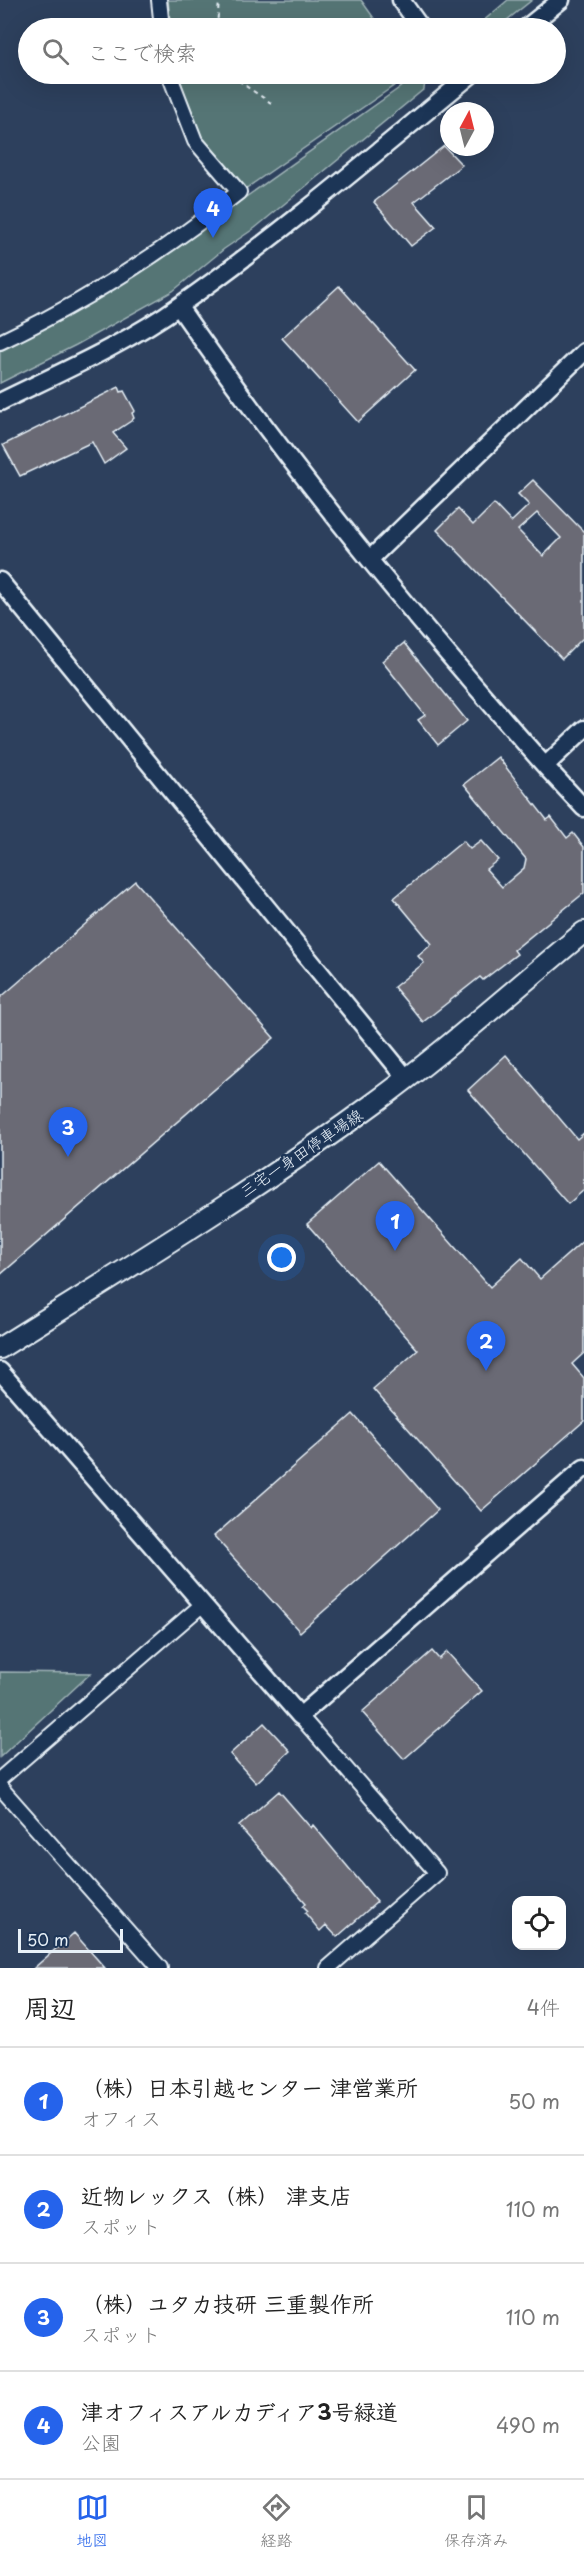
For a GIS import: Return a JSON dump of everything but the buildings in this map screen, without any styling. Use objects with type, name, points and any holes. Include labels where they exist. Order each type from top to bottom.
[{"type":"main road","name":"三宅一身田停車場線","points":[[0,1348],[203,1220],[407,1079],[584,932]]},
{"type":"street","points":[[159,0],[161,18]]},
{"type":"street","points":[[401,0],[414,18]]},
{"type":"street","points":[[538,18],[561,0]]},
{"type":"street","points":[[0,342],[80,301],[155,252],[239,192],[195,141],[173,84]]},
{"type":"street","points":[[0,402],[124,339],[178,307],[333,189],[449,84]]},
{"type":"street","points":[[178,307],[243,400],[320,500],[545,766],[584,808]]},
{"type":"street","points":[[370,559],[584,352]]},
{"type":"street","points":[[0,581],[407,1079]]},
{"type":"street","points":[[545,766],[584,729]]},
{"type":"street","points":[[0,1371],[437,1873],[328,1968]]},
{"type":"street","points":[[300,1716],[584,1468]]},
{"type":"street","points":[[0,1779],[203,1604]]},
{"type":"street","points":[[0,1787],[160,1968]]},
{"type":"path","points":[[218,18],[219,0]]},
{"type":"path","points":[[243,84],[271,103]]},
{"type":"green space","points":[[168,0],[361,0],[374,18],[170,18]]},
{"type":"green space","points":[[508,0],[532,0],[510,18],[487,18]]},
{"type":"green space","points":[[182,84],[397,84],[245,189],[201,139]]},
{"type":"green space","points":[[405,84],[425,84],[424,89],[255,228],[224,249],[173,291],[76,345],[0,383],[0,346],[146,268]]},
{"type":"green space","points":[[0,1672],[91,1673],[0,1757]]},
{"type":"place","name":"津オフィスアルカディア3号緑道","points":[[213,238]]},
{"type":"place","name":"（株）ユタカ技研 三重製作所","points":[[68,1157]]},
{"type":"place","name":"（株）日本引越センター 津営業所","points":[[395,1251]]},
{"type":"place","name":"近物レックス（株） 津支店","points":[[486,1371]]}]
